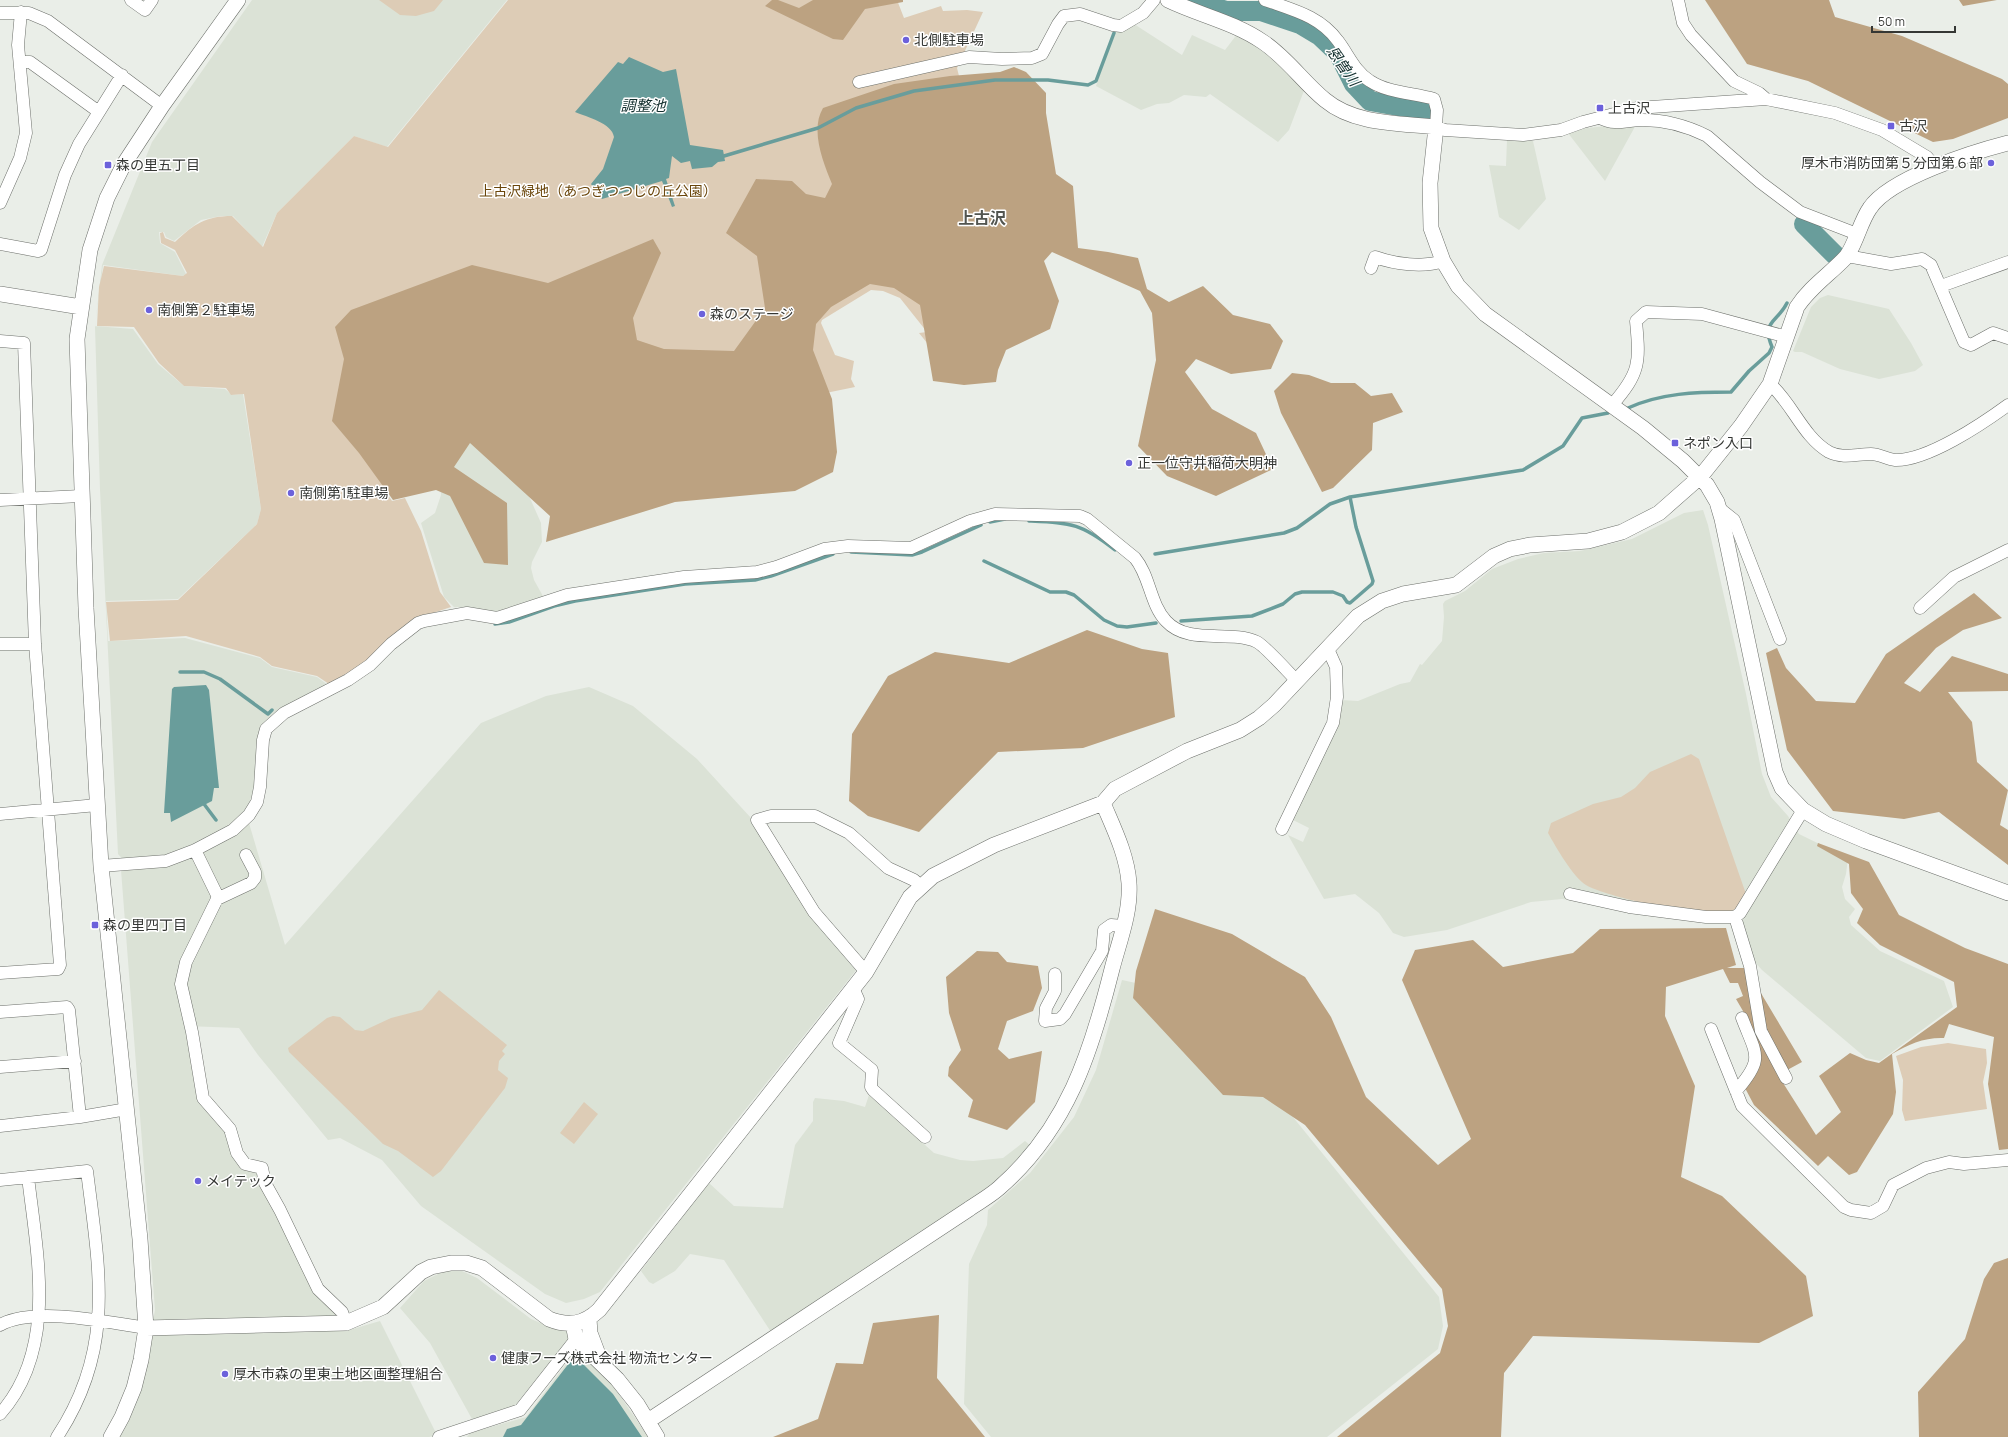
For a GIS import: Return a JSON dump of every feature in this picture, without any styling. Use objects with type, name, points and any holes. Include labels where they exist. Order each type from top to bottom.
[{"type":"street","points":[[131,0],[145,10],[152,0]]},
{"type":"street","points":[[111,1437],[122,1417],[134,1388],[146,1328],[140,1239],[101,866],[81,496],[77,339],[80,306],[90,250],[107,198],[124,164],[162,106],[238,0]]},
{"type":"street","points":[[858,82],[969,57],[1002,59],[1032,58],[1042,54],[1064,16],[1080,14],[1113,25],[1121,26],[1143,13],[1154,0]]},
{"type":"street","points":[[1168,0],[1238,28],[1262,41],[1280,55],[1325,100],[1344,112],[1366,119],[1436,127],[1445,130],[1523,135],[1561,130],[1637,108],[1766,99],[1835,113],[1882,130],[1927,157],[1935,168]]},
{"type":"street","points":[[1265,0],[1313,17],[1326,27],[1338,40],[1360,72],[1369,81],[1384,88],[1434,99],[1437,110],[1430,183],[1432,228],[1443,261],[1458,286],[1485,314],[1612,405],[1701,476],[1719,508],[1775,772],[1782,788],[1803,810],[1826,824],[1866,841],[2008,893]]},
{"type":"street","points":[[1678,0],[1683,23],[1691,35],[1734,82],[1759,93],[1766,99]]},
{"type":"street","points":[[0,203],[20,158],[26,133],[18,45],[21,12]]},
{"type":"street","points":[[0,13],[29,13],[48,22],[162,106]]},
{"type":"street","points":[[20,62],[30,62],[98,112]]},
{"type":"street","points":[[0,244],[38,252],[41,250],[65,175],[79,144],[122,76]]},
{"type":"street","points":[[1600,118],[1614,123],[1642,120],[1669,122],[1707,136],[1760,182],[1800,212],[1857,234]]},
{"type":"street","points":[[0,1325],[22,1317],[40,1316],[99,1321],[146,1328],[346,1323],[383,1307],[422,1272],[431,1267],[451,1263],[466,1263],[482,1268],[549,1319],[556,1322],[573,1324],[589,1319],[599,1310],[866,972],[901,910],[921,886],[933,876],[994,845],[1104,803],[1116,789],[1182,753],[1240,730],[1259,718],[1274,705],[1358,616],[1382,601],[1403,594],[1456,585],[1494,556],[1510,549],[1530,545],[1588,541],[1622,532],[1659,513],[1701,476],[1741,426],[1770,384],[1774,333],[1804,297],[1847,256],[1870,208],[1880,196],[1935,168],[1978,150],[2008,143]]},
{"type":"street","points":[[1847,256],[1892,264],[1922,259],[1931,265],[1964,342],[1971,345],[1993,333],[2008,338]]},
{"type":"street","points":[[1371,268],[1375,257],[1386,261],[1429,265],[1443,261]]},
{"type":"street","points":[[1941,286],[2008,262]]},
{"type":"street","points":[[0,294],[80,306]]},
{"type":"street","points":[[1612,405],[1630,384],[1635,374],[1638,347],[1636,321],[1646,312],[1702,314],[1774,333]]},
{"type":"street","points":[[0,341],[24,343],[35,644],[60,964],[58,969],[0,973]]},
{"type":"street","points":[[1770,384],[1780,393],[1804,427],[1819,443],[1829,452],[1842,456],[1872,454],[1894,460],[1918,457],[1987,421],[2008,405]]},
{"type":"street","points":[[0,500],[81,496]]},
{"type":"street","points":[[1719,508],[1734,520],[1780,638]]},
{"type":"street","points":[[101,866],[166,861],[195,850],[240,825],[257,802],[260,787],[263,740],[266,729],[284,713],[348,680],[370,665],[391,644],[418,623],[467,613],[497,618],[509,616],[567,595],[684,577],[757,572],[776,567],[824,549],[848,546],[911,548],[970,521],[995,514],[1062,514],[1087,519],[1135,558],[1141,565],[1158,609],[1166,622],[1179,631],[1242,638],[1258,642],[1296,681]]},
{"type":"street","points":[[1926,604],[1954,577],[2008,550]]},
{"type":"street","points":[[0,644],[35,644]]},
{"type":"street","points":[[1282,829],[1333,723],[1337,697],[1336,667],[1328,649]]},
{"type":"street","points":[[648,1421],[999,1188],[1024,1162],[1055,1123],[1079,1079],[1091,1049],[1101,1016],[1129,899],[1127,867],[1124,852],[1104,803]]},
{"type":"street","points":[[0,814],[97,805]]},
{"type":"street","points":[[1570,894],[1629,907],[1706,917],[1735,917],[1740,913],[1803,810]]},
{"type":"street","points":[[866,972],[814,912],[757,820],[771,816],[815,816],[849,833],[888,868],[914,880],[921,886]]},
{"type":"street","points":[[195,850],[217,895],[217,899],[186,962],[181,984],[192,1032],[203,1098],[230,1130],[237,1153],[245,1164],[262,1168],[265,1183],[280,1210],[318,1289],[342,1312],[346,1323]]},
{"type":"street","points":[[217,899],[250,883],[255,878],[255,872],[246,855]]},
{"type":"street","points":[[1735,917],[1756,982],[1761,1031],[1786,1078]]},
{"type":"street","points":[[1055,974],[1055,991],[1046,1008],[1045,1021],[1060,1019],[1065,1014],[1102,951],[1104,930],[1111,925],[1123,926]]},
{"type":"street","points":[[853,988],[858,999],[839,1043],[872,1070],[871,1086],[873,1090],[925,1136]]},
{"type":"street","points":[[0,1012],[67,1007],[70,1010],[80,1117]]},
{"type":"street","points":[[1736,1091],[1752,1073],[1756,1057],[1742,1018]]},
{"type":"street","points":[[1711,1029],[1742,1106],[1844,1207],[1851,1210],[1871,1213],[1883,1206],[1893,1185],[1926,1168],[1949,1162],[1964,1164],[2008,1160]]},
{"type":"street","points":[[0,1067],[75,1061]]},
{"type":"street","points":[[0,1126],[80,1117],[127,1109]]},
{"type":"street","points":[[0,1180],[87,1171],[98,1261],[100,1292],[99,1321],[88,1374],[79,1398],[57,1437]]},
{"type":"street","points":[[0,1414],[16,1391],[28,1365],[40,1316],[40,1288],[28,1177]]},
{"type":"street","points":[[589,1319],[590,1333],[601,1362]]},
{"type":"street","points":[[573,1324],[576,1339],[617,1379],[648,1421],[657,1437]]},
{"type":"street","points":[[439,1437],[520,1410],[576,1339]]},
{"type":"shaded area","points":[[252,0],[507,0],[387,147],[354,136],[277,213],[262,247],[233,216],[221,216],[201,220],[174,241],[166,237],[164,232],[159,232],[160,243],[175,252],[186,274],[183,276],[103,265],[96,320],[102,265],[152,142]]},
{"type":"shaded area","points":[[772,0],[778,0],[799,8],[813,0],[903,0],[903,2],[865,9],[843,40],[833,39],[765,6]]},
{"type":"shaded area","points":[[1705,0],[1829,0],[1835,17],[1902,36],[2002,79],[2008,84],[2008,118],[1953,139],[1933,142],[1808,81],[1747,64]]},
{"type":"shaded area","points":[[1959,0],[1997,0],[1963,6]]},
{"type":"shaded area","points":[[1134,24],[1182,55],[1192,35],[1225,50],[1238,33],[1259,45],[1305,88],[1289,130],[1278,142],[1210,94],[1206,97],[1184,95],[1169,103],[1157,104],[1141,110],[1096,86],[1115,30]]},
{"type":"shaded area","points":[[1014,67],[1026,72],[1046,93],[1046,113],[1056,174],[1073,186],[1078,248],[1138,258],[1147,289],[1169,302],[1203,286],[1233,315],[1270,324],[1283,341],[1271,369],[1231,374],[1196,359],[1185,372],[1212,409],[1256,433],[1273,469],[1216,496],[1167,476],[1138,446],[1156,360],[1152,313],[1140,291],[1052,252],[1044,261],[1059,301],[1050,329],[1006,350],[998,370],[996,382],[964,385],[933,381],[920,305],[894,288],[870,284],[831,307],[816,324],[813,350],[832,399],[837,452],[833,472],[795,491],[675,502],[546,542],[550,516],[470,443],[454,467],[507,503],[508,565],[484,563],[450,496],[436,490],[393,500],[359,453],[332,421],[344,359],[335,327],[351,310],[472,265],[548,283],[653,239],[661,253],[633,318],[637,340],[664,349],[734,351],[765,308],[757,256],[726,233],[756,179],[792,181],[806,194],[825,198],[832,184],[819,146],[818,126],[819,117],[823,108],[894,84],[950,76],[1000,72]]},
{"type":"shaded area","points":[[1637,123],[1605,181],[1568,133],[1587,128]]},
{"type":"shaded area","points":[[1507,140],[1533,141],[1546,199],[1519,230],[1499,217],[1489,165],[1506,166]]},
{"type":"shaded area","points":[[1828,295],[1889,309],[1923,365],[1915,371],[1879,379],[1840,369],[1802,352],[1793,351],[1811,307],[1820,298]]},
{"type":"shaded area","points":[[95,326],[133,329],[158,364],[184,386],[225,389],[232,395],[243,394],[261,509],[257,524],[178,599],[106,601],[108,641],[185,638],[260,658],[272,667],[317,677],[328,685],[278,710],[263,723],[257,741],[254,789],[246,813],[285,945],[481,723],[546,696],[589,687],[633,706],[697,759],[751,818],[809,913],[857,969],[600,1292],[584,1299],[566,1303],[545,1294],[421,1206],[382,1160],[340,1138],[328,1140],[258,1055],[239,1028],[186,1026],[199,1097],[258,1170],[346,1331],[380,1321],[437,1435],[429,1437],[116,1437],[147,1352],[155,1310],[121,870],[126,863],[118,854],[100,490]]},
{"type":"shaded area","points":[[1292,373],[1309,375],[1331,383],[1355,383],[1371,396],[1392,393],[1403,412],[1373,423],[1372,450],[1333,488],[1322,492],[1281,413],[1274,391]]},
{"type":"shaded area","points":[[490,427],[521,478],[541,523],[542,542],[532,562],[531,568],[534,580],[544,598],[504,614],[481,612],[472,607],[454,607],[444,597],[421,523],[435,513],[441,495],[440,483],[428,461]]},
{"type":"shaded area","points":[[1703,510],[1708,525],[1746,694],[1762,774],[1771,797],[1788,816],[1799,834],[1848,858],[1846,874],[1842,887],[1845,899],[1855,909],[1849,917],[1851,925],[1880,951],[1944,981],[1953,1007],[1880,1061],[1866,1058],[1762,970],[1738,943],[1734,928],[1730,923],[1562,899],[1531,902],[1447,930],[1404,937],[1393,933],[1379,913],[1355,894],[1324,899],[1288,835],[1303,842],[1309,828],[1293,820],[1341,700],[1358,701],[1400,684],[1410,682],[1420,664],[1422,665],[1442,641],[1444,617],[1443,604],[1445,601],[1465,591],[1492,569],[1518,559],[1544,553],[1580,551],[1632,539],[1684,513]]},
{"type":"shaded area","points":[[1974,593],[2002,618],[1963,630],[1936,648],[1904,683],[1920,692],[1952,656],[2008,674],[2008,691],[1948,692],[1972,722],[1977,762],[2008,790],[2000,825],[2008,830],[2008,865],[1939,812],[1904,819],[1833,811],[1787,750],[1766,653],[1777,648],[1786,668],[1816,701],[1855,703],[1886,654]]},
{"type":"shaded area","points":[[1087,630],[1142,649],[1168,653],[1175,717],[1083,748],[998,752],[919,832],[868,816],[849,801],[852,734],[888,676],[935,652],[1009,663]]},
{"type":"shaded area","points":[[1818,843],[1869,862],[1899,915],[1965,948],[2008,964],[2008,1149],[1999,1150],[1988,1084],[1994,1037],[1949,1024],[1944,1038],[1917,1042],[1892,1054],[1896,1092],[1893,1114],[1857,1172],[1849,1175],[1828,1156],[1818,1166],[1754,1105],[1745,1088],[1758,1057],[1743,1011],[1736,999],[1743,996],[1738,983],[1730,983],[1723,969],[1666,987],[1665,1016],[1695,1086],[1681,1177],[1722,1196],[1806,1276],[1813,1316],[1759,1343],[1533,1336],[1504,1373],[1501,1437],[1337,1437],[1440,1353],[1448,1326],[1442,1289],[1305,1125],[1263,1097],[1223,1095],[1133,998],[1136,971],[1155,909],[1232,934],[1305,977],[1331,1017],[1366,1097],[1438,1165],[1471,1139],[1402,980],[1415,950],[1473,940],[1503,967],[1573,953],[1600,929],[1726,928],[1736,965],[1727,968],[1746,968],[1802,1062],[1778,1075],[1816,1135],[1841,1112],[1819,1076],[1850,1053],[1866,1060],[1879,1063],[1957,1007],[1954,982],[1880,945],[1857,923],[1863,909],[1851,893],[1849,864],[1817,846]]},
{"type":"shaded area","points":[[977,951],[998,952],[1007,962],[1038,966],[1042,988],[1033,1011],[1007,1021],[998,1049],[1009,1059],[1042,1051],[1035,1102],[1007,1130],[968,1117],[973,1100],[948,1076],[949,1067],[961,1050],[949,1013],[946,977]]},
{"type":"shaded area","points":[[1122,980],[1145,985],[1263,1080],[1439,1297],[1443,1326],[1438,1349],[1327,1437],[991,1437],[964,1404],[969,1264],[987,1225],[988,1210],[1030,1173],[1074,1117],[1096,1070]]},
{"type":"shaded area","points":[[869,1095],[934,1153],[960,1160],[973,1161],[1003,1158],[1025,1141],[1032,1147],[993,1185],[771,1332],[724,1260],[690,1254],[675,1271],[653,1284],[649,1282],[641,1271],[709,1183],[734,1206],[783,1208],[795,1145],[813,1121],[813,1102],[815,1098],[844,1101],[865,1107]]},
{"type":"shaded area","points":[[2008,1258],[2008,1437],[1919,1437],[1918,1392],[1965,1339],[1984,1279],[1994,1263]]},
{"type":"shaded area","points":[[446,1270],[462,1271],[477,1278],[531,1319],[548,1326],[571,1329],[572,1335],[513,1408],[472,1419],[430,1343],[400,1308],[424,1281]]},
{"type":"shaded area","points":[[939,1315],[937,1378],[985,1437],[773,1437],[818,1419],[836,1363],[863,1364],[873,1323]]},
{"type":"shaded area","points":[[581,1351],[612,1384],[648,1437],[467,1437],[470,1433],[526,1417],[575,1352]]},
{"type":"green space","points":[[379,0],[443,0],[434,11],[416,16],[400,15]]},
{"type":"green space","name":"上古沢緑地（あつぎつつじの丘公園）","points":[[508,0],[897,0],[904,18],[941,6],[943,11],[967,10],[983,12],[957,68],[968,112],[920,287],[940,359],[919,333],[927,332],[900,298],[883,291],[871,290],[822,320],[821,323],[835,355],[854,361],[851,379],[855,387],[816,395],[379,450],[384,489],[392,501],[405,498],[421,531],[440,592],[451,607],[433,613],[368,661],[329,684],[317,676],[272,666],[260,657],[186,636],[110,641],[106,602],[178,600],[257,524],[261,509],[244,394],[231,395],[226,388],[184,386],[159,363],[134,327],[97,326],[99,287],[104,266],[183,276],[187,273],[175,250],[161,243],[160,233],[163,232],[165,238],[175,242],[188,230],[201,222],[223,216],[232,216],[263,247],[277,213],[354,136],[388,147]]},
{"type":"green space","points":[[1691,754],[1699,759],[1746,894],[1738,906],[1735,909],[1724,912],[1707,913],[1685,911],[1637,902],[1615,896],[1597,890],[1581,881],[1565,861],[1548,833],[1551,823],[1593,804],[1621,797],[1635,788],[1650,772]]},
{"type":"green space","points":[[439,990],[507,1045],[502,1051],[505,1054],[499,1061],[498,1070],[508,1078],[505,1088],[441,1171],[433,1177],[398,1151],[383,1144],[289,1052],[288,1048],[327,1018],[333,1016],[340,1017],[355,1030],[363,1031],[391,1018],[422,1010]]},
{"type":"green space","points":[[1948,1043],[1986,1049],[1987,1063],[1983,1082],[1987,1109],[1905,1121],[1902,1110],[1903,1080],[1896,1056],[1921,1047]]},
{"type":"green space","points":[[584,1102],[598,1114],[574,1144],[560,1133]]},
{"type":"water","name":"調整池","points":[[629,57],[663,72],[676,69],[690,145],[723,150],[725,161],[718,162],[712,167],[692,169],[690,161],[681,163],[672,156],[669,178],[666,179],[675,206],[672,207],[662,181],[602,199],[591,184],[603,169],[614,137],[609,128],[604,124],[575,112],[618,62],[623,64]]},
{"type":"water","points":[[206,685],[209,690],[219,788],[214,788],[212,801],[171,822],[170,813],[164,813],[172,689],[174,687]]},
{"type":"water","points":[[573,1358],[577,1358],[613,1394],[642,1437],[503,1437],[507,1429],[521,1425]]},
{"type":"waterway","name":"恩曽川","points":[[1192,0],[1226,11],[1261,11],[1300,24],[1320,36],[1339,54],[1354,84],[1370,101],[1426,111]]},
{"type":"waterway","points":[[724,156],[818,128],[856,108],[914,91],[995,80],[1048,80],[1088,85],[1096,81],[1114,33]]},
{"type":"waterway","name":"恩曽川","points":[[1804,224],[1835,255]]},
{"type":"waterway","points":[[1628,408],[1666,396],[1705,392],[1731,392],[1749,371],[1769,353],[1772,347],[1768,332],[1769,327],[1787,303]]},
{"type":"waterway","points":[[1155,554],[1284,533],[1297,528],[1330,504],[1350,497],[1523,470],[1563,446],[1582,418],[1608,413]]},
{"type":"waterway","points":[[1181,621],[1252,616],[1283,604],[1295,594],[1302,592],[1333,592],[1343,596],[1347,602],[1350,603],[1372,584],[1373,581],[1356,527],[1350,497]]},
{"type":"waterway","points":[[990,522],[1005,519]]},
{"type":"waterway","points":[[1029,521],[1066,524],[1084,529],[1115,550]]},
{"type":"waterway","points":[[851,552],[912,555],[922,552],[981,525]]},
{"type":"waterway","points":[[495,624],[509,622],[554,606],[575,601],[685,584],[755,580],[771,576],[833,554]]},
{"type":"waterway","points":[[984,561],[1050,592],[1066,592],[1074,595],[1104,620],[1117,626],[1127,627],[1156,623]]},
{"type":"waterway","points":[[180,672],[204,672],[220,679],[268,714],[272,710]]},
{"type":"waterway","points":[[204,804],[216,820]]},
{"type":"place","name":"北側駐車場","points":[[906,40]]},
{"type":"place","name":"上古沢","points":[[1600,108]]},
{"type":"place","name":"古沢","points":[[1891,126]]},
{"type":"place","name":"厚木市消防団第５分団第６部","points":[[1991,163]]},
{"type":"place","name":"森の里五丁目","points":[[108,165]]},
{"type":"place","name":"南側第２駐車場","points":[[149,310]]},
{"type":"place","name":"森のステージ","points":[[702,314]]},
{"type":"place","name":"ネポン入口","points":[[1675,443]]},
{"type":"place","name":"正一位守井稲荷大明神","points":[[1129,463]]},
{"type":"place","name":"南側第1駐車場","points":[[291,493]]},
{"type":"place","name":"森の里四丁目","points":[[95,925]]},
{"type":"place","name":"メイテック","points":[[198,1181]]},
{"type":"place","name":"健康フーズ株式会社 物流センター","points":[[493,1358]]},
{"type":"place","name":"厚木市森の里東土地区画整理組合","points":[[225,1374]]},
{"type":"district","name":"上古沢","points":[[982,218]]}]
